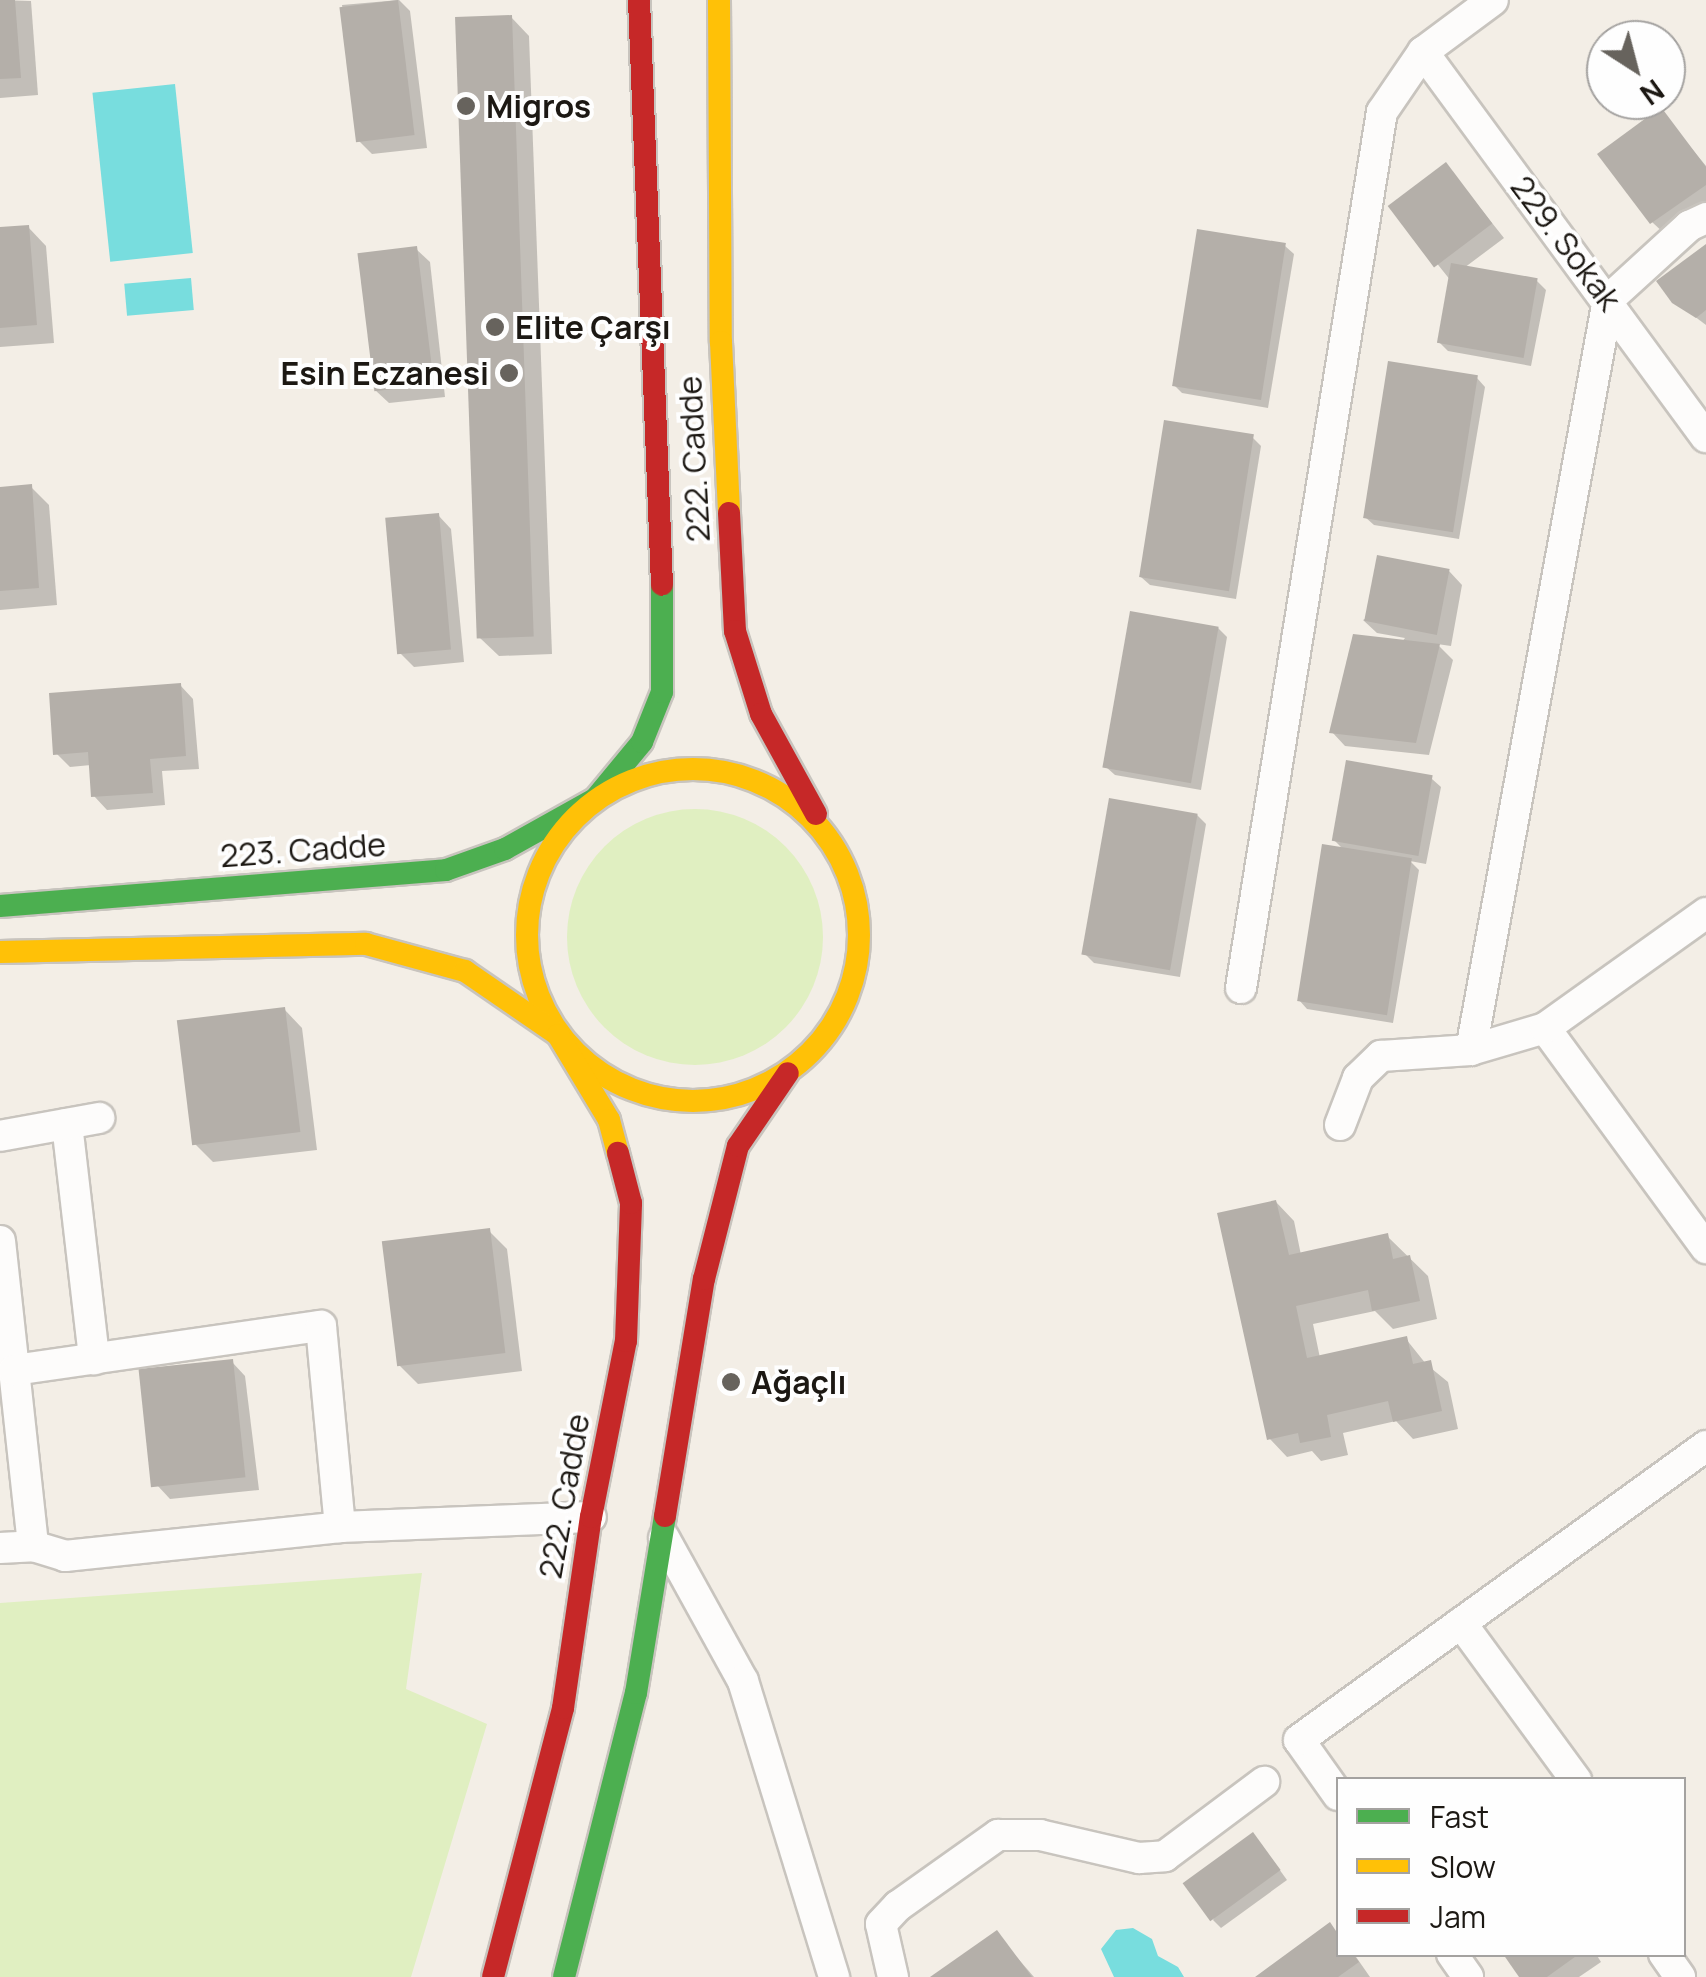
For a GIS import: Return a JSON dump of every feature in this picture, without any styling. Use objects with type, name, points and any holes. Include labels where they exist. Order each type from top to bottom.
[{"type":"main road","name":"222. Cadde","points":[[595,799],[642,742],[662,692],[664,629],[639,0]]},
{"type":"main road","name":"222. Cadde","points":[[719,0],[721,342],[735,631],[761,714],[827,834]]},
{"type":"main road","points":[[558,1036],[534,988],[525,936],[534,884],[558,836],[595,799],[642,776],[693,768],[744,776],[790,798],[827,834],[852,881],[860,934],[854,972],[828,1034],[790,1070],[738,1146],[704,1279],[636,1693],[564,1977]]},
{"type":"main road","name":"223. Cadde","points":[[0,906],[446,870],[504,849],[595,799]]},
{"type":"main road","points":[[0,952],[366,944],[465,970],[558,1036],[595,1071],[641,1094],[692,1102],[744,1094],[790,1070]]},
{"type":"main road","name":"222. Cadde","points":[[493,1977],[563,1708],[591,1517],[626,1340],[631,1203],[609,1120],[558,1036]]},
{"type":"street","points":[[1241,988],[1382,112],[1423,52],[1493,0]]},
{"type":"street","name":"229. Sokak","points":[[1423,52],[1706,437]]},
{"type":"street","points":[[1471,1050],[1608,300],[1689,226],[1706,218]]},
{"type":"street","points":[[1340,1124],[1358,1078],[1381,1056],[1471,1050],[1545,1028],[1706,913]]},
{"type":"street","points":[[1545,1028],[1706,1248]]},
{"type":"street","points":[[0,1136],[99,1118]]},
{"type":"street","points":[[67,1124],[94,1359]]},
{"type":"street","points":[[0,1240],[33,1546]]},
{"type":"street","points":[[14,1370],[321,1326],[340,1528]]},
{"type":"street","points":[[1336,1793],[1299,1740],[1706,1446]]},
{"type":"street","points":[[0,1548],[33,1546],[65,1556],[340,1528],[591,1517]]},
{"type":"street","points":[[664,1538],[743,1681],[834,1977]]},
{"type":"street","points":[[1461,1623],[1574,1777]]},
{"type":"street","points":[[893,1977],[881,1924],[898,1906],[998,1835],[1040,1835],[1139,1858],[1166,1856],[1264,1782]]},
{"type":"street","points":[[1699,1977],[1706,1972]]},
{"type":"green space","points":[[695,809],[744,819],[785,847],[813,888],[823,937],[813,986],[785,1027],[744,1055],[695,1065],[646,1055],[605,1027],[577,986],[567,937],[577,888],[605,847],[646,819]]},
{"type":"green space","points":[[422,1573],[406,1689],[487,1724],[411,1977],[0,1977],[0,1603]]},
{"type":"water","points":[[175,84],[193,253],[110,262],[92,93]]},
{"type":"water","points":[[191,278],[194,310],[127,316],[124,284]]},
{"type":"water","points":[[1133,1928],[1152,1939],[1158,1956],[1178,1967],[1184,1977],[1114,1977],[1101,1949],[1116,1930]]},
{"type":"building","points":[[0,0],[15,0],[21,78],[0,79]]},
{"type":"building","points":[[398,0],[415,135],[356,142],[339,7]]},
{"type":"building","name":"Elite Çarşı","points":[[512,15],[534,637],[477,639],[455,17]]},
{"type":"building","points":[[1643,120],[1671,120],[1706,167],[1706,185],[1650,224],[1597,154]]},
{"type":"building","points":[[1446,162],[1492,223],[1434,267],[1388,206]]},
{"type":"building","points":[[29,225],[37,325],[0,328],[0,227]]},
{"type":"building","points":[[1197,229],[1286,243],[1261,400],[1172,386]]},
{"type":"building","points":[[1706,244],[1706,310],[1696,318],[1672,303],[1656,281]]},
{"type":"building","points":[[417,246],[434,384],[374,391],[357,253]]},
{"type":"building","points":[[1451,263],[1538,278],[1524,358],[1437,343]]},
{"type":"building","points":[[1388,361],[1478,375],[1453,532],[1363,518]]},
{"type":"building","points":[[1164,420],[1254,434],[1229,591],[1139,577]]},
{"type":"building","points":[[32,484],[39,588],[0,591],[0,487]]},
{"type":"building","points":[[439,513],[451,649],[397,654],[385,518]]},
{"type":"building","points":[[1377,555],[1450,569],[1437,635],[1364,621]]},
{"type":"building","points":[[1130,611],[1219,627],[1191,783],[1102,768]]},
{"type":"building","points":[[1353,634],[1440,644],[1416,743],[1329,733]]},
{"type":"building","points":[[181,683],[186,756],[150,759],[153,793],[91,797],[88,752],[53,755],[49,693]]},
{"type":"building","points":[[1346,760],[1433,775],[1418,856],[1332,841]]},
{"type":"building","points":[[1109,798],[1198,814],[1170,970],[1081,955]]},
{"type":"building","points":[[1322,844],[1412,858],[1387,1015],[1297,1001]]},
{"type":"building","points":[[285,1007],[300,1132],[192,1145],[177,1020]]},
{"type":"building","points":[[1276,1200],[1289,1255],[1388,1233],[1393,1259],[1410,1255],[1420,1301],[1372,1311],[1368,1290],[1296,1306],[1307,1358],[1407,1336],[1413,1364],[1431,1360],[1442,1411],[1393,1422],[1388,1401],[1327,1415],[1331,1437],[1300,1443],[1298,1433],[1267,1440],[1217,1213]]},
{"type":"building","points":[[490,1228],[505,1353],[397,1366],[382,1241]]},
{"type":"building","points":[[233,1359],[245,1477],[151,1487],[139,1369]]},
{"type":"building","points":[[1253,1832],[1281,1870],[1210,1921],[1183,1883]]},
{"type":"building","points":[[1330,1922],[1336,1931],[1336,1957],[1355,1957],[1359,1962],[1338,1977],[1255,1977]]},
{"type":"building","points":[[997,1930],[1032,1977],[930,1977]]},
{"type":"building","points":[[1505,1957],[1575,1957],[1547,1977],[1519,1977]]},
{"type":"traffic: fast","points":[[0,906],[446,870],[505,849],[595,799],[642,742],[662,692],[662,585]]},
{"type":"traffic: fast","points":[[564,1977],[636,1693],[665,1516]]},
{"type":"traffic: slow","points":[[719,0],[721,342],[729,513]]},
{"type":"traffic: slow","points":[[693,769],[725,772],[757,782],[785,797],[810,818],[831,843],[846,871],[856,903],[859,935],[856,967],[846,999],[831,1027],[810,1052],[785,1073],[757,1088],[725,1098],[693,1101],[661,1098],[629,1088],[601,1073],[576,1052],[555,1027],[540,999],[530,967],[527,935],[530,903],[540,871],[555,843],[576,818],[601,797],[629,782],[661,772],[693,769]]},
{"type":"traffic: slow","points":[[0,952],[366,944],[465,971],[558,1035],[609,1120],[618,1153]]},
{"type":"traffic: jam","points":[[639,0],[662,585]]},
{"type":"traffic: jam","points":[[729,513],[735,631],[761,714],[816,814]]},
{"type":"traffic: jam","points":[[665,1516],[704,1279],[738,1146],[788,1073]]},
{"type":"traffic: jam","points":[[493,1977],[563,1708],[591,1517],[626,1341],[631,1203],[618,1153]]},
{"type":"place","name":"Migros","points":[[466,106]]},
{"type":"place","name":"Elite Çarşı","points":[[495,327]]},
{"type":"place","name":"Esin Eczanesi","points":[[509,373]]},
{"type":"place","name":"Ağaçlı","points":[[731,1382]]}]
